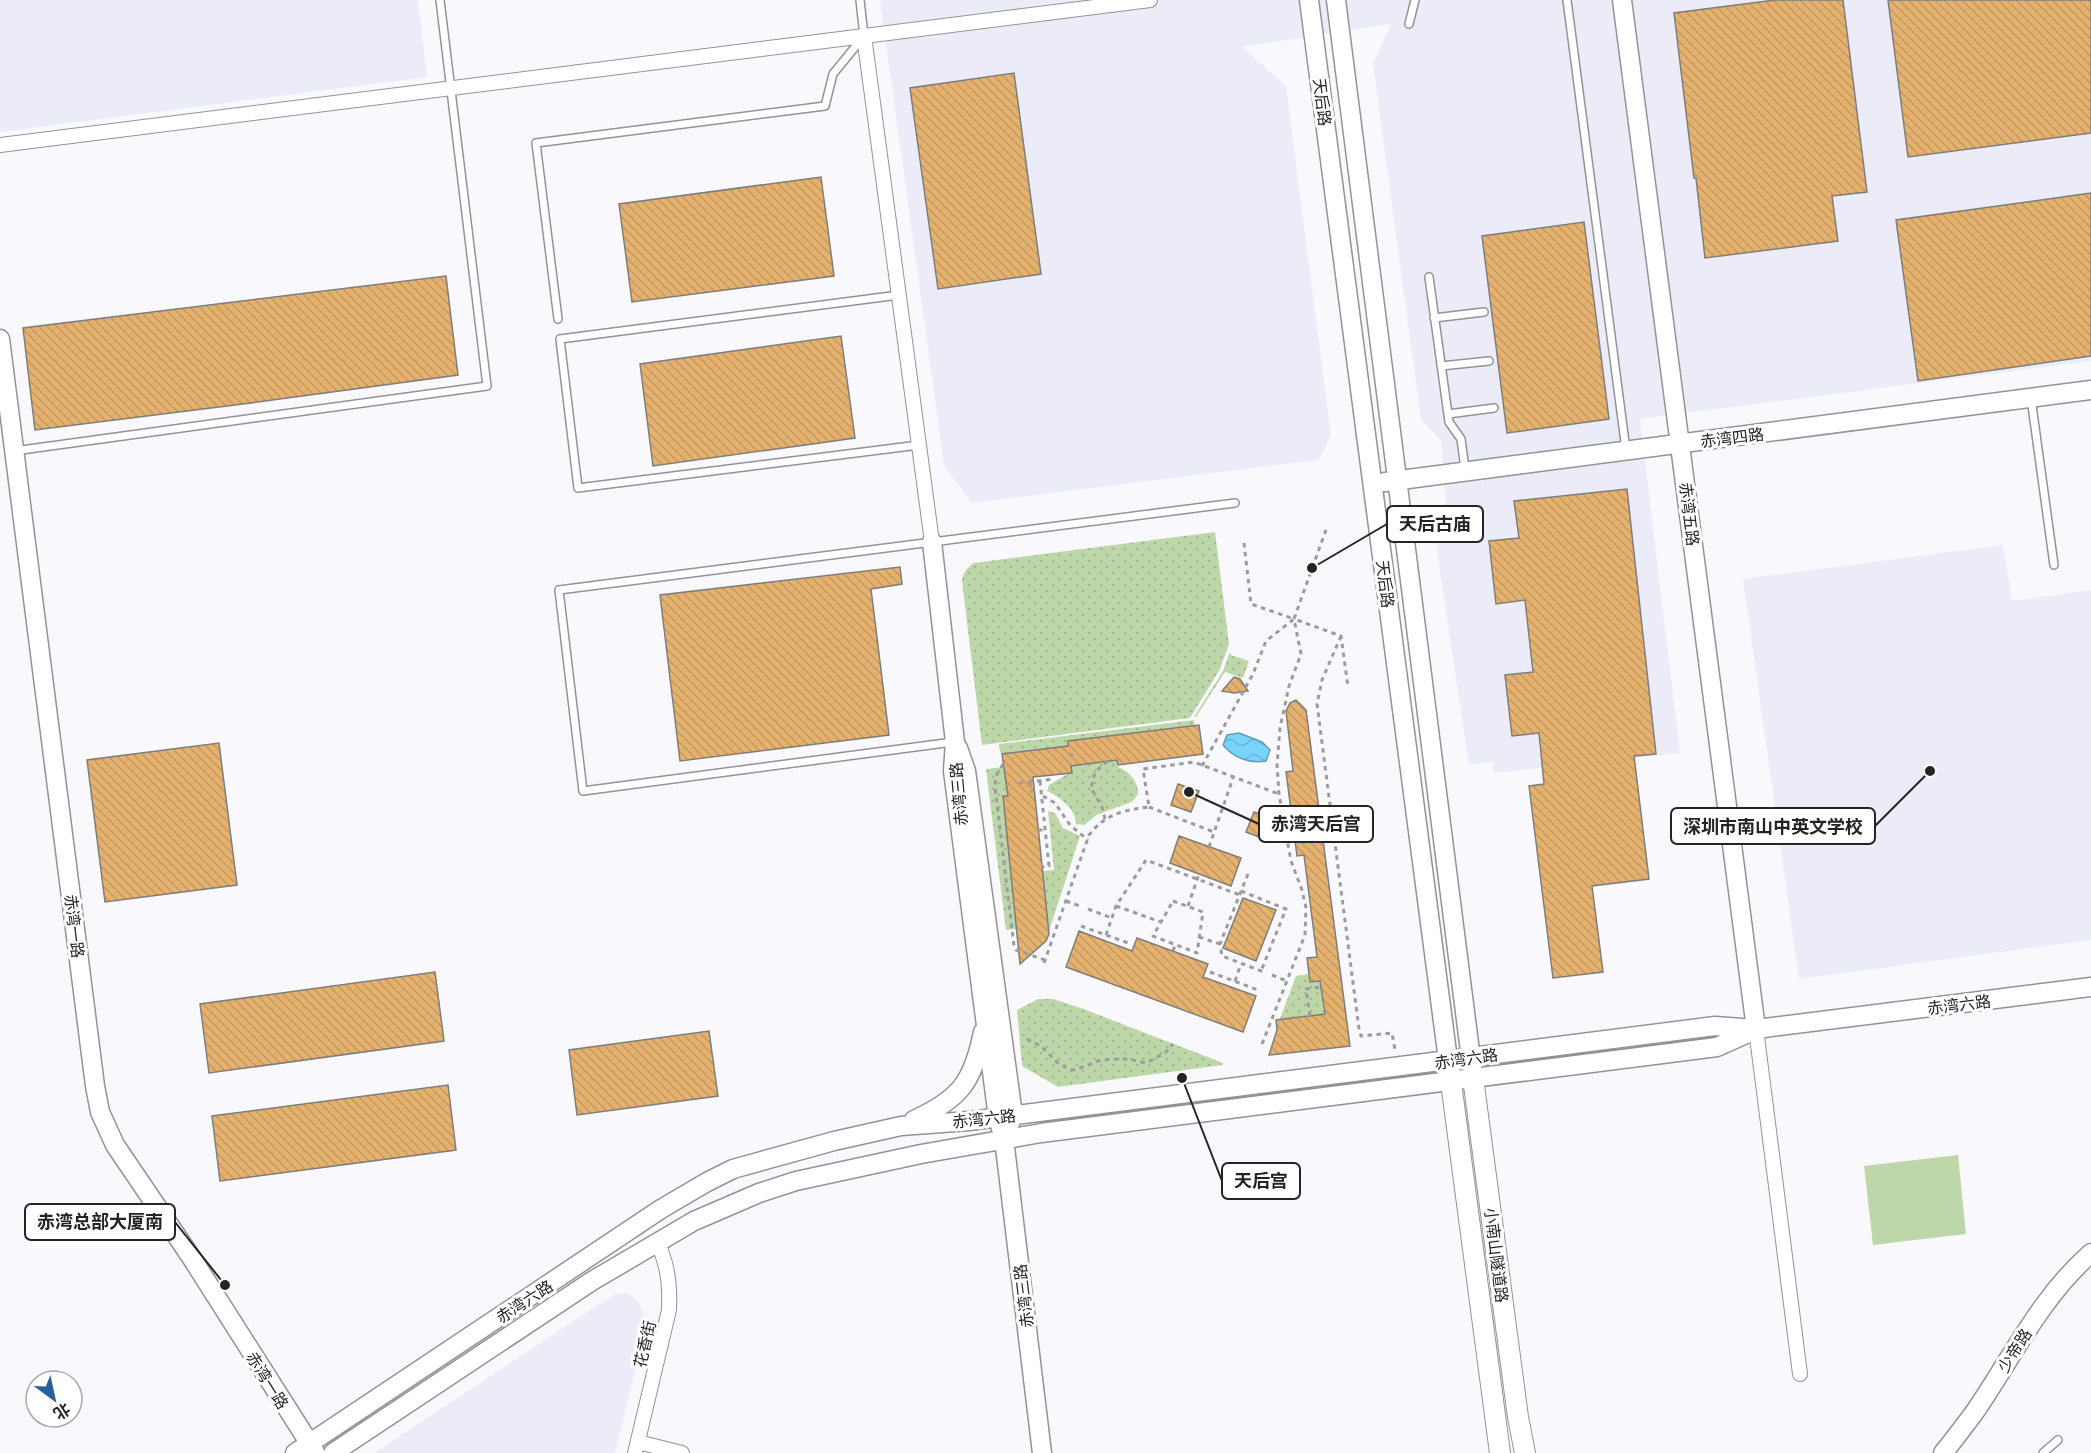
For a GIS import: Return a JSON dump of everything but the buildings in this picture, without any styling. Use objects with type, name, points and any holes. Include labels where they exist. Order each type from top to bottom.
[{"type":"main road","name":"小南山隧道路","points":[[1448,1060],[1500,1453]]},
{"type":"main road","name":"小南山隧道路","points":[[1473,1078],[1518,1417],[1526,1453]]},
{"type":"street","points":[[0,145],[1150,0]]},
{"type":"street","name":"天后路","points":[[1309,0],[1448,1060]]},
{"type":"street","name":"天后路","points":[[1335,0],[1471,1057]]},
{"type":"street","name":"赤湾五路","points":[[1622,0],[1682,443],[1756,1029]]},
{"type":"street","points":[[864,36],[932,542],[955,742]]},
{"type":"street","name":"赤湾一路","points":[[0,339],[100,1112],[115,1146],[191,1257],[307,1450]]},
{"type":"street","name":"赤湾四路","points":[[1373,484],[2091,390]]},
{"type":"street","name":"赤湾三路","points":[[955,742],[953,771],[986,1018],[1005,1117]]},
{"type":"street","name":"赤湾三路","points":[[955,742],[966,771],[1005,1117],[1004,1139],[1042,1453]]},
{"type":"street","name":"赤湾六路","points":[[307,1450],[661,1209],[707,1182],[733,1169],[834,1141],[900,1126],[1005,1117],[1715,1026],[1756,1029],[2091,987]]},
{"type":"street","points":[[900,1126],[933,1111],[962,1089],[974,1065],[986,1018]]},
{"type":"street","points":[[1756,1029],[1800,1374]]},
{"type":"street","name":"赤湾六路","points":[[333,1453],[592,1281],[694,1221],[730,1204],[796,1182],[866,1165],[1041,1133],[1718,1047],[1756,1029]]},
{"type":"street","name":"小南山隧道路","points":[[1471,1057],[1473,1078]]},
{"type":"street","name":"花香街","points":[[637,1447],[669,1310],[670,1287],[667,1267],[658,1243]]},
{"type":"street","name":"少帝路","points":[[1943,1453],[1974,1413],[2053,1293],[2091,1253]]},
{"type":"street","points":[[637,1447],[682,1453]]},
{"type":"lane","points":[[15,451],[487,386],[440,0]]},
{"type":"lane","points":[[558,319],[536,143],[825,106],[833,74],[864,36],[860,0]]},
{"type":"lane","points":[[1409,24],[1415,0]]},
{"type":"lane","points":[[1567,0],[1626,451]]},
{"type":"lane","points":[[1429,277],[1449,422],[1461,439],[1465,472]]},
{"type":"lane","points":[[899,295],[560,339],[578,488],[919,445]]},
{"type":"lane","points":[[1434,318],[1484,312]]},
{"type":"lane","points":[[1441,366],[1489,361]]},
{"type":"lane","points":[[2031,398],[2054,565]]},
{"type":"lane","points":[[1448,414],[1494,408]]},
{"type":"lane","points":[[955,742],[583,791],[559,590],[1235,503]]},
{"type":"lane","points":[[2043,1453],[2058,1440]]},
{"type":"path","points":[[1262,1044],[1305,934],[1307,922],[1302,890],[1291,861],[1279,794],[1277,765],[1280,729],[1289,686],[1301,654],[1294,620],[1327,527]]},
{"type":"path","points":[[1244,543],[1251,604],[1341,636]]},
{"type":"path","points":[[1202,766],[1254,674],[1266,641],[1294,620]]},
{"type":"path","points":[[1341,636],[1348,687]]},
{"type":"path","points":[[1341,636],[1322,680],[1317,704],[1359,1029],[1361,1036],[1392,1033]]},
{"type":"path","points":[[1105,819],[1102,807],[1091,788],[1095,772],[1108,761]]},
{"type":"path","points":[[1149,807],[1143,769],[1194,762],[1279,794]]},
{"type":"path","points":[[1004,764],[996,776],[995,788],[1014,946],[1016,950],[1045,962],[1088,840],[1097,825],[1123,810],[1149,807],[1214,832]]},
{"type":"path","points":[[1209,847],[1233,777]]},
{"type":"path","points":[[1019,783],[1054,779]]},
{"type":"path","points":[[1041,781],[1049,866],[1042,867]]},
{"type":"path","points":[[1030,782],[1031,793]]},
{"type":"path","points":[[1042,796],[1055,803],[1070,825],[1088,840]]},
{"type":"path","points":[[1038,830],[1046,830]]},
{"type":"path","points":[[1106,935],[1116,906],[1146,860],[1198,877],[1240,893],[1286,909],[1262,972],[1222,956],[1220,944],[1240,893],[1248,874]]},
{"type":"path","points":[[1188,906],[1198,877]]},
{"type":"path","points":[[1066,901],[1080,906]]},
{"type":"path","points":[[1173,901],[1203,912],[1197,953],[1153,936],[1161,922],[1173,901]]},
{"type":"path","points":[[1116,906],[1161,922]]},
{"type":"path","points":[[1088,909],[1112,918]]},
{"type":"path","points":[[1081,926],[1131,944]]},
{"type":"path","points":[[1199,936],[1220,944]]},
{"type":"path","points":[[1173,951],[1175,945]]},
{"type":"path","points":[[1235,981],[1241,964]]},
{"type":"path","points":[[1210,972],[1258,990]]},
{"type":"path","points":[[1272,975],[1287,981]]},
{"type":"path","points":[[1310,1016],[1306,989],[1321,987]]},
{"type":"path","points":[[1027,1039],[1041,1046],[1059,1064],[1075,1070],[1108,1059],[1128,1059],[1146,1063],[1165,1053],[1173,1044]]},
{"type":"shaded area","points":[[0,0],[418,0],[427,77],[0,132]]},
{"type":"shaded area","points":[[880,0],[2091,0],[2091,361],[1640,419],[1680,753],[1494,773],[1492,762],[1469,765],[1432,518],[1446,504],[1441,440],[1421,420],[1373,64],[1391,24],[1242,47],[1286,86],[1331,436],[1318,460],[971,503],[944,465]]},
{"type":"shaded area","points":[[2003,545],[2012,601],[2091,590],[2091,940],[1799,979],[1743,579]]},
{"type":"shaded area","points":[[627,1293],[637,1300],[647,1321],[615,1453],[374,1453],[615,1294]]},
{"type":"green space","points":[[1215,532],[1229,644],[1220,669],[1190,718],[982,745],[962,581],[969,567],[974,563]]},
{"type":"green space","points":[[1230,652],[1231,655],[1249,661],[1243,678],[1225,672],[1194,717],[1223,671]]},
{"type":"green space","points":[[1194,720],[1195,726],[1068,741],[1068,746],[1002,754],[1000,752],[999,744]]},
{"type":"green space","points":[[1117,760],[1118,767],[1130,774],[1135,781],[1138,794],[1132,802],[1098,814],[1084,825],[1076,824],[1073,813],[1066,804],[1047,791],[1049,785],[1071,772],[1071,766]]},
{"type":"green space","points":[[1004,767],[1006,780],[1014,779],[1029,793],[1003,797],[1016,929],[1006,930],[986,769]]},
{"type":"green space","points":[[1048,811],[1055,813],[1063,828],[1080,836],[1049,931],[1042,871],[1054,870]]},
{"type":"green space","points":[[1309,974],[1320,981],[1324,1014],[1280,1019],[1296,976]]},
{"type":"green space","points":[[1038,999],[1053,999],[1081,1008],[1223,1063],[1222,1065],[1058,1087],[1022,1066],[1017,1010]]},
{"type":"green space","points":[[1958,1155],[1966,1234],[1873,1245],[1864,1166]]},
{"type":"water","points":[[1239,733],[1262,742],[1270,750],[1266,761],[1254,762],[1243,759],[1223,745],[1227,735]]},
{"type":"place","name":"天后古庙","points":[[1312,568]]},
{"type":"place","name":"深圳市南山中英文学校","points":[[1930,771]]},
{"type":"place","name":"赤湾天后宫","points":[[1189,792]]},
{"type":"place","name":"天后宫","points":[[1182,1078]]},
{"type":"place","name":"赤湾总部大厦南","points":[[225,1285]]}]
